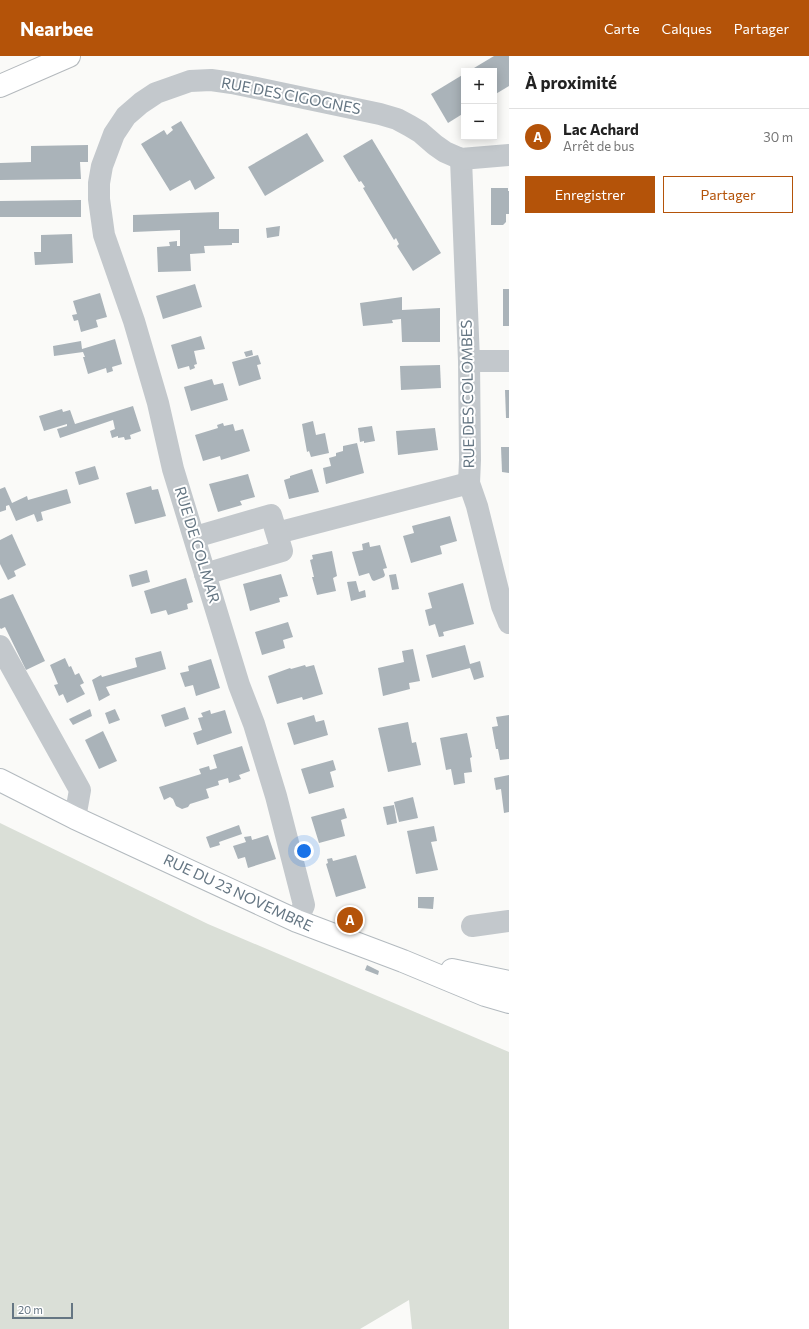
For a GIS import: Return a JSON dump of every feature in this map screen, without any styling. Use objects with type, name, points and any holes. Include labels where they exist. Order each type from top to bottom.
[{"type":"main road","points":[[0,86],[69,56]]},
{"type":"main road","name":"RUE DU 23 NOVEMBRE","points":[[0,780],[76,818],[297,921],[403,961],[485,995],[509,1002]]},
{"type":"main road","name":"RUE DU 23 NOVEMBRE","points":[[403,961],[509,982]]},
{"type":"main road","name":"RUE DU 23 NOVEMBRE","points":[[485,995],[494,1007],[509,1012]]},
{"type":"street","name":"RUE DES CIGOGNES","points":[[102,166],[114,134],[126,116],[141,103],[156,93],[174,86],[190,81],[211,80],[232,83],[380,114],[397,119],[420,132],[435,146],[461,159],[509,155]]},
{"type":"street","name":"RUE DES COLOMBES","points":[[461,159],[469,361],[469,483],[477,506],[502,606],[509,623]]},
{"type":"street","name":"RUE DE COLMAR","points":[[102,166],[100,199],[104,235],[134,321],[158,403],[173,468],[239,685],[254,724],[274,789],[304,905],[297,921]]},
{"type":"street","points":[[469,361],[509,361]]},
{"type":"street","points":[[277,533],[469,483]]},
{"type":"street","points":[[195,537],[271,514],[282,551],[205,574]]},
{"type":"street","points":[[0,646],[80,790],[76,818]]},
{"type":"street","points":[[472,926],[509,921]]},
{"type":"shaded area","points":[[0,823],[208,924],[509,1052],[509,1329],[412,1329],[409,1300],[360,1329],[0,1329]]},
{"type":"building","points":[[494,56],[509,56],[509,86],[497,93],[497,68],[474,68]]},
{"type":"building","points":[[461,76],[461,115],[448,123],[431,94]]},
{"type":"building","points":[[181,121],[215,178],[195,190],[190,180],[170,191],[141,144],[164,130],[167,135],[173,130],[171,127]]},
{"type":"building","points":[[307,133],[324,161],[265,196],[248,167]]},
{"type":"building","points":[[372,139],[441,253],[413,271],[397,246],[399,244],[396,238],[394,240],[363,188],[365,187],[361,181],[359,182],[343,156]]},
{"type":"building","points":[[88,145],[88,162],[80,162],[81,179],[0,180],[0,163],[31,162],[31,146]]},
{"type":"building","points":[[491,188],[508,188],[509,191],[509,214],[506,214],[506,222],[503,225],[491,225]]},
{"type":"building","points":[[81,200],[81,217],[0,217],[0,201]]},
{"type":"building","points":[[219,212],[219,229],[239,229],[239,243],[232,243],[232,245],[204,246],[205,253],[190,254],[191,271],[158,272],[157,247],[170,246],[169,242],[177,241],[177,246],[180,246],[180,230],[133,232],[133,215]]},
{"type":"building","points":[[280,226],[279,236],[267,238],[266,228]]},
{"type":"building","points":[[72,234],[73,263],[35,265],[34,252],[41,252],[41,235]]},
{"type":"building","points":[[195,284],[202,307],[163,319],[156,296]]},
{"type":"building","points":[[503,289],[509,289],[509,326],[503,326]]},
{"type":"building","points":[[100,293],[107,317],[96,320],[98,327],[81,332],[78,320],[74,321],[72,315],[77,314],[73,301]]},
{"type":"building","points":[[402,297],[402,310],[440,308],[440,342],[402,342],[401,319],[392,320],[393,323],[363,326],[360,303]]},
{"type":"building","points":[[201,336],[205,349],[194,351],[197,364],[194,365],[195,368],[190,370],[189,366],[178,369],[171,345]]},
{"type":"building","points":[[115,339],[122,364],[112,367],[113,371],[107,373],[106,368],[88,374],[83,352],[54,356],[53,346],[81,341],[82,349]]},
{"type":"building","points":[[252,350],[253,355],[246,357],[244,352]]},
{"type":"building","points":[[258,355],[261,364],[257,365],[261,379],[239,386],[232,362]]},
{"type":"building","points":[[440,365],[441,388],[401,390],[400,366]]},
{"type":"building","points":[[212,379],[214,385],[223,383],[228,400],[191,411],[184,387]]},
{"type":"building","points":[[505,390],[509,390],[509,418],[506,418]]},
{"type":"building","points":[[133,406],[141,431],[130,435],[131,439],[125,440],[124,437],[118,438],[118,436],[112,438],[110,431],[115,429],[113,420],[60,438],[57,429],[67,426],[67,424],[44,431],[39,416],[62,409],[63,412],[70,410],[75,424]]},
{"type":"building","points":[[313,421],[316,435],[325,433],[329,453],[311,457],[309,451],[307,452],[302,424]]},
{"type":"building","points":[[223,423],[224,426],[233,424],[235,431],[243,429],[250,451],[221,460],[220,456],[203,461],[195,435],[218,428],[217,425]]},
{"type":"building","points":[[372,426],[375,441],[364,443],[364,441],[360,442],[358,428]]},
{"type":"building","points":[[435,428],[438,450],[398,455],[396,431]]},
{"type":"building","points":[[357,443],[364,473],[326,484],[323,468],[331,466],[329,458],[336,456],[336,453],[343,451],[343,446]]},
{"type":"building","points":[[501,447],[509,447],[509,473],[502,472]]},
{"type":"building","points":[[95,466],[99,479],[79,485],[75,472]]},
{"type":"building","points":[[312,469],[319,492],[289,499],[284,480],[290,478],[290,476]]},
{"type":"building","points":[[248,474],[255,497],[240,501],[242,505],[218,512],[209,484]]},
{"type":"building","points":[[151,486],[152,490],[158,489],[166,516],[135,524],[126,493]]},
{"type":"building","points":[[5,487],[12,503],[27,496],[28,500],[67,489],[71,503],[41,512],[43,520],[37,522],[34,514],[16,521],[9,505],[6,506],[6,510],[0,512],[0,489]]},
{"type":"building","points":[[450,516],[457,541],[440,546],[442,554],[411,563],[403,536],[414,533],[412,526]]},
{"type":"building","points":[[12,534],[26,565],[14,571],[16,576],[8,580],[0,564],[0,540]]},
{"type":"building","points":[[369,542],[370,547],[380,545],[387,568],[383,569],[385,575],[384,577],[374,581],[369,573],[359,576],[352,552],[363,550],[362,544]]},
{"type":"building","points":[[332,551],[337,576],[333,578],[336,591],[317,595],[312,577],[314,577],[310,560],[313,559],[312,555]]},
{"type":"building","points":[[147,570],[150,582],[132,587],[129,575]]},
{"type":"building","points":[[281,574],[288,596],[279,598],[280,602],[250,611],[243,584]]},
{"type":"building","points":[[396,574],[399,589],[392,590],[389,575]]},
{"type":"building","points":[[186,578],[193,602],[187,604],[188,609],[168,615],[166,610],[151,614],[144,591]]},
{"type":"building","points":[[356,581],[359,592],[365,590],[366,597],[351,601],[347,582]]},
{"type":"building","points":[[463,583],[474,624],[443,632],[444,636],[439,637],[435,624],[429,626],[425,610],[432,608],[428,593]]},
{"type":"building","points":[[13,594],[45,661],[26,670],[5,627],[0,628],[0,599]]},
{"type":"building","points":[[288,622],[293,637],[283,640],[285,648],[262,655],[255,632]]},
{"type":"building","points":[[465,645],[470,664],[480,661],[484,677],[474,680],[470,668],[432,678],[426,655]]},
{"type":"building","points":[[413,649],[420,681],[409,683],[410,689],[383,696],[378,668],[404,662],[402,651]]},
{"type":"building","points":[[161,651],[166,669],[106,687],[110,695],[99,701],[92,680],[101,675],[102,677],[137,667],[135,658]]},
{"type":"building","points":[[65,658],[75,675],[79,673],[84,683],[80,685],[85,694],[67,703],[63,694],[59,696],[54,685],[58,684],[50,665]]},
{"type":"building","points":[[211,659],[220,688],[196,696],[193,685],[185,687],[180,673],[189,671],[188,666]]},
{"type":"building","points":[[305,665],[306,667],[314,665],[323,694],[303,700],[302,697],[277,704],[268,676],[290,668]]},
{"type":"building","points":[[185,707],[189,719],[165,727],[161,715]]},
{"type":"building","points":[[90,709],[92,716],[73,725],[69,719]]},
{"type":"building","points":[[115,709],[120,720],[109,724],[105,713]]},
{"type":"building","points":[[210,710],[211,714],[225,710],[232,733],[197,745],[193,733],[202,730],[198,718],[203,717],[201,713]]},
{"type":"building","points":[[314,715],[316,722],[324,720],[328,735],[294,745],[287,723]]},
{"type":"building","points":[[509,715],[509,759],[500,760],[498,749],[496,749],[492,727],[498,726],[496,717]]},
{"type":"building","points":[[408,722],[412,743],[416,742],[421,765],[388,772],[378,728]]},
{"type":"building","points":[[103,731],[117,761],[99,769],[85,740]]},
{"type":"building","points":[[467,733],[472,757],[470,758],[472,772],[464,773],[465,783],[454,785],[451,769],[446,770],[440,738]]},
{"type":"building","points":[[242,746],[250,771],[239,775],[241,779],[229,783],[228,778],[218,781],[219,785],[206,789],[209,798],[190,804],[188,807],[182,809],[176,806],[173,799],[170,797],[164,800],[159,787],[201,774],[199,769],[209,766],[210,770],[217,768],[213,755]]},
{"type":"building","points":[[333,760],[336,770],[330,772],[334,787],[309,794],[301,769]]},
{"type":"building","points":[[509,775],[509,812],[504,813],[501,789],[496,790],[494,778]]},
{"type":"building","points":[[413,797],[418,818],[399,822],[394,802]]},
{"type":"building","points":[[394,805],[397,823],[387,825],[383,807]]},
{"type":"building","points":[[344,808],[347,818],[341,820],[345,836],[319,843],[311,817]]},
{"type":"building","points":[[239,825],[242,834],[219,842],[220,845],[210,848],[206,837]]},
{"type":"building","points":[[434,826],[437,841],[431,842],[438,870],[416,874],[407,831]]},
{"type":"building","points":[[268,835],[276,859],[248,868],[245,857],[238,859],[233,846],[246,842],[244,837],[251,836],[252,840]]},
{"type":"building","points":[[356,855],[366,888],[336,897],[326,864],[328,863],[327,859],[332,858],[333,861]]},
{"type":"building","points":[[418,897],[434,897],[433,909],[418,908]]},
{"type":"building","points":[[347,913],[360,918],[358,922],[346,918]]},
{"type":"building","points":[[367,965],[379,971],[378,975],[365,970]]},
{"type":"place","name":"Lac Achard","points":[[350,920]]}]
